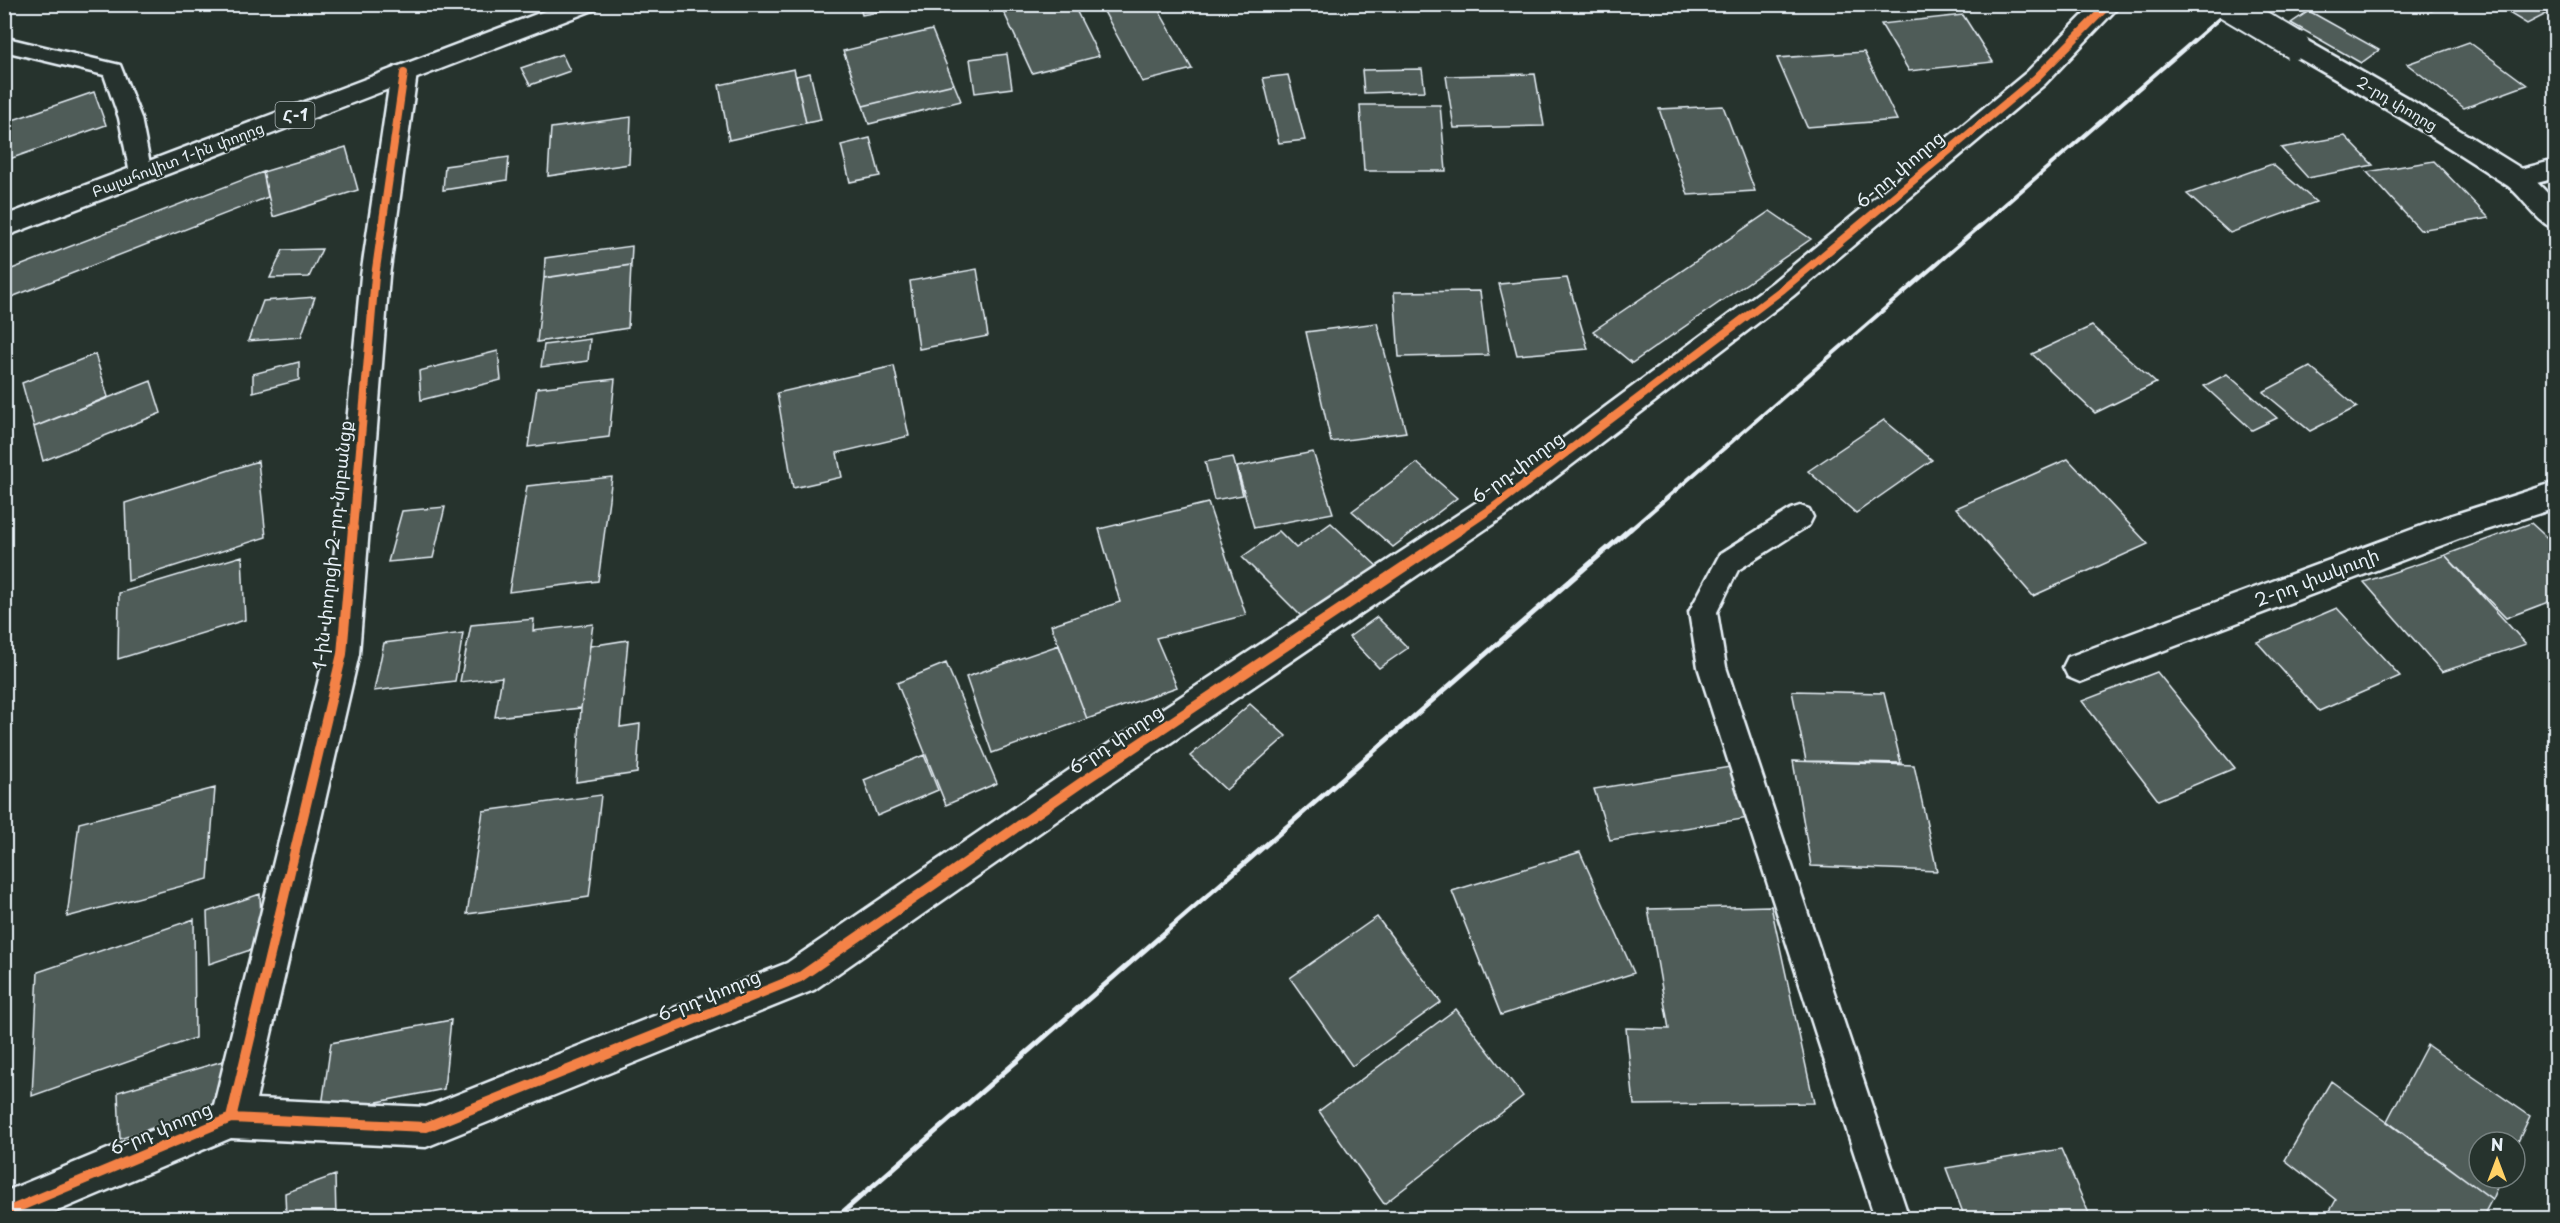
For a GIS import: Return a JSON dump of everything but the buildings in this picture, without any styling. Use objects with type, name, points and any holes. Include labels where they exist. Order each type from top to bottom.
[{"type":"street","name":"6-րդ փողոց","points":[[4,1213],[231,1118],[426,1127],[800,977],[1085,780],[1494,507],[1783,289],[2036,78],[2109,4]]},
{"type":"street","name":"2-րդ փողոց","points":[[2226,4],[2402,106],[2518,179],[2556,219]]},
{"type":"street","name":"Բալահովիտ 1-ին փողոց","points":[[4,227],[574,7]]},
{"type":"street","name":"1-ին փողոցի 2-րդ նրբանցք","points":[[231,1118],[342,654],[375,276],[404,73]]},
{"type":"street","points":[[2518,179],[2556,169]]},
{"type":"street","name":"2-րդ փակուղի","points":[[2080,667],[2454,527],[2556,495]]},
{"type":"lane","points":[[11,46],[113,70],[130,118],[141,174]]},
{"type":"lane","points":[[1800,517],[1730,562],[1703,612],[1712,667],[1892,1218]]},
{"type":"railway","points":[[1630,530],[2236,4]]},
{"type":"railway","points":[[836,1218],[1631,528]]},
{"type":"cycle path","points":[[4,1213],[231,1118],[426,1127],[800,977],[1085,780],[1494,507],[1783,289],[2036,78],[2109,4]]},
{"type":"cycle path","points":[[231,1118],[342,654],[375,276],[404,73]]}]
